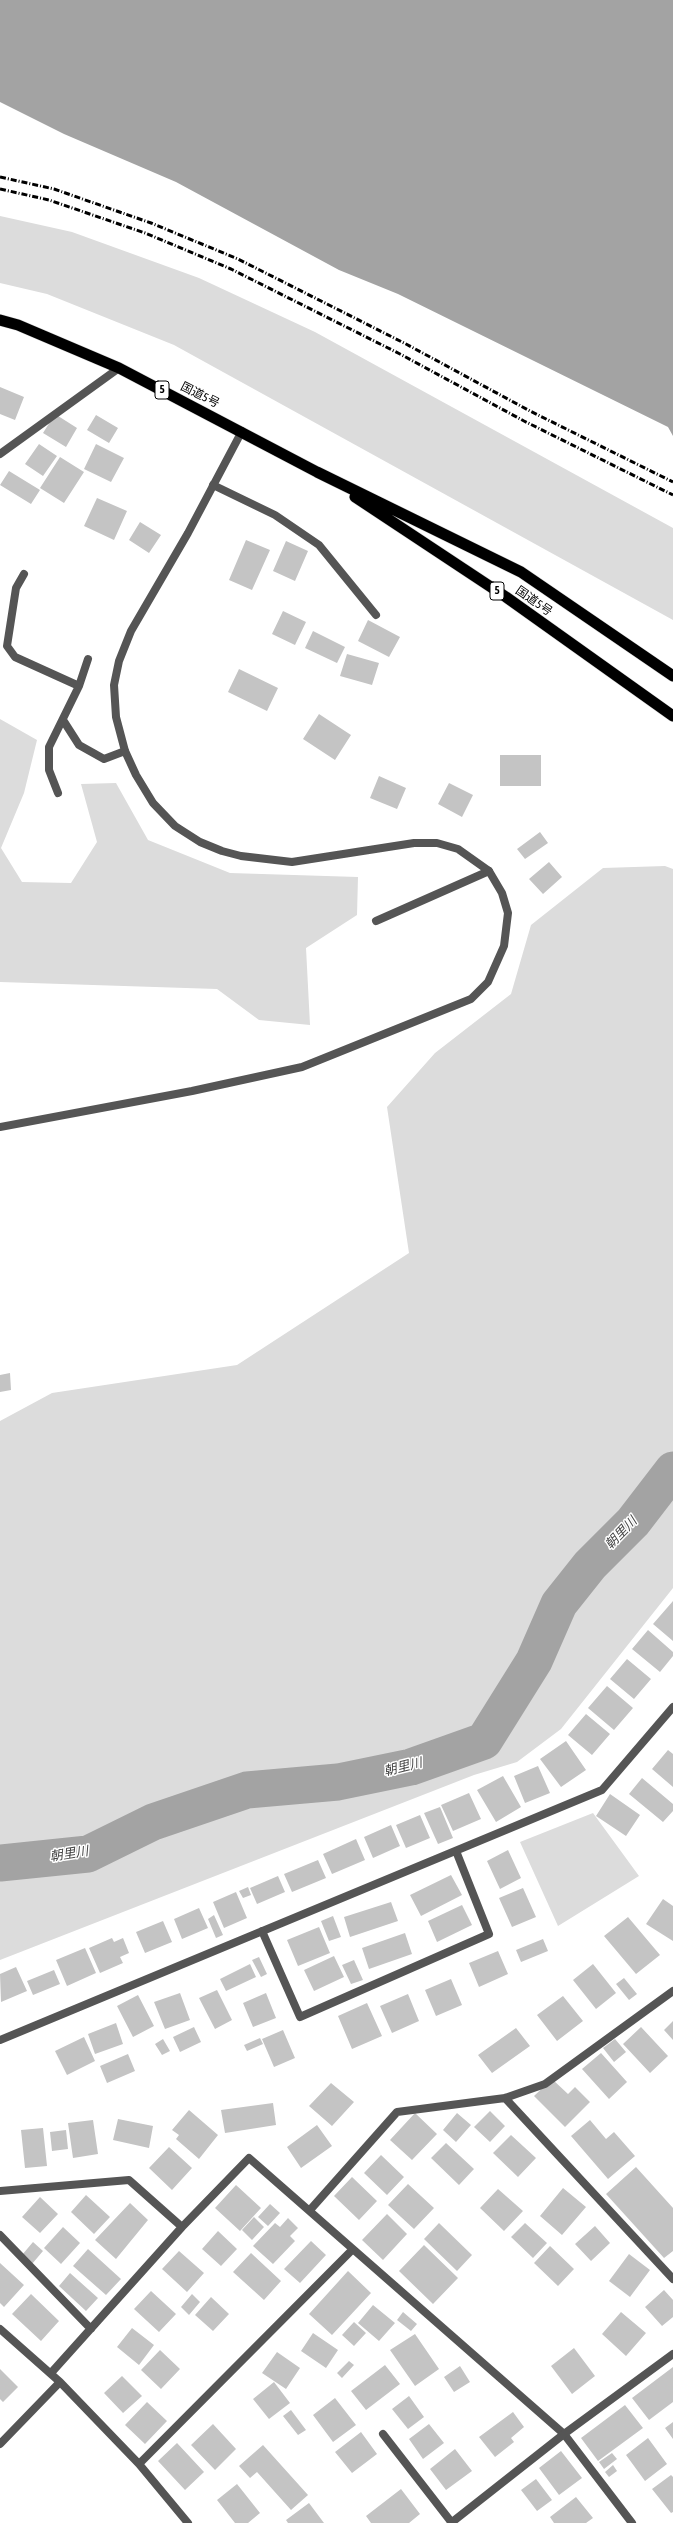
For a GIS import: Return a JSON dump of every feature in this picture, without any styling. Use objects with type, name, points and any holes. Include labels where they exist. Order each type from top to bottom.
[{"type":"highway","name":"国道5号","points":[[0,320],[18,324],[119,368],[317,472],[521,572],[673,676]]},
{"type":"highway","name":"国道5号","points":[[317,472],[506,597],[673,716]]},
{"type":"street","points":[[0,454],[119,368]]},
{"type":"street","points":[[0,1127],[192,1091],[302,1067],[471,999],[488,982],[504,946],[508,913],[502,893],[490,871],[458,849],[437,843],[414,843],[292,862],[265,860],[222,851],[200,842],[175,826],[153,803],[125,751],[116,717],[114,685],[119,661],[131,631],[242,432]]},
{"type":"street","points":[[213,485],[275,515],[318,545],[376,615]]},
{"type":"street","points":[[24,574],[16,588],[7,646],[15,657],[79,686]]},
{"type":"street","points":[[58,793],[49,770],[49,747],[79,686],[88,659]]},
{"type":"street","points":[[63,720],[79,745],[104,760],[125,751]]},
{"type":"street","points":[[376,921],[490,871]]},
{"type":"street","points":[[0,2040],[602,1790],[673,1707]]},
{"type":"street","points":[[262,1931],[300,2017],[489,1934],[456,1851]]},
{"type":"street","points":[[310,2210],[397,2112],[505,2098],[545,2084],[673,1991]]},
{"type":"street","points":[[505,2098],[673,2279]]},
{"type":"street","points":[[51,2373],[182,2227],[249,2158],[310,2210],[352,2250],[564,2434],[632,2523]]},
{"type":"street","points":[[0,2191],[129,2180],[182,2227]]},
{"type":"street","points":[[0,2235],[91,2329]]},
{"type":"street","points":[[138,2464],[352,2250]]},
{"type":"street","points":[[0,2329],[60,2382],[138,2464],[188,2523]]},
{"type":"street","points":[[383,2434],[451,2523],[564,2434],[673,2354]]},
{"type":"street","points":[[0,2444],[60,2382]]},
{"type":"shaded area","points":[[0,0],[673,0],[673,436],[668,427],[398,294],[339,270],[176,182],[64,134],[0,102]]},
{"type":"shaded area","points":[[0,216],[72,232],[199,278],[315,332],[673,528],[673,620],[174,345],[47,294],[0,283]]},
{"type":"shaded area","points":[[0,719],[37,740],[24,793],[1,848],[22,882],[71,883],[97,842],[81,784],[116,783],[148,840],[230,873],[358,877],[357,915],[306,948],[310,1025],[259,1020],[217,989],[0,982]]},
{"type":"shaded area","points":[[665,866],[673,869],[673,1588],[561,1729],[517,1762],[474,1775],[0,1960],[0,1421],[52,1393],[237,1365],[409,1253],[387,1107],[435,1053],[511,994],[531,925],[603,868]]},
{"type":"shaded area","points":[[593,1813],[639,1876],[558,1926],[520,1842]]},
{"type":"building","points":[[0,387],[24,397],[15,420],[0,414]]},
{"type":"building","points":[[55,414],[77,428],[66,447],[43,433]]},
{"type":"building","points":[[96,415],[118,428],[109,443],[87,430]]},
{"type":"building","points":[[39,444],[57,456],[43,476],[25,464]]},
{"type":"building","points":[[96,444],[124,458],[111,482],[84,469]]},
{"type":"building","points":[[60,457],[84,472],[64,503],[40,488]]},
{"type":"building","points":[[9,471],[40,490],[31,504],[0,485]]},
{"type":"building","points":[[97,498],[127,511],[114,540],[84,526]]},
{"type":"building","points":[[140,522],[161,535],[149,553],[129,540]]},
{"type":"building","points":[[246,540],[270,550],[252,590],[229,580]]},
{"type":"building","points":[[286,541],[308,551],[295,581],[273,571]]},
{"type":"building","points":[[283,611],[306,622],[295,645],[272,634]]},
{"type":"building","points":[[368,620],[400,637],[389,657],[358,641]]},
{"type":"building","points":[[313,631],[345,647],[337,663],[305,648]]},
{"type":"building","points":[[347,654],[379,663],[372,685],[340,676]]},
{"type":"building","points":[[239,669],[278,688],[267,711],[228,692]]},
{"type":"building","points":[[319,714],[351,735],[335,760],[303,739]]},
{"type":"building","points":[[500,755],[541,755],[541,786],[500,786]]},
{"type":"building","points":[[379,776],[406,788],[397,809],[370,798]]},
{"type":"building","points":[[449,783],[473,795],[462,817],[438,804]]},
{"type":"building","points":[[540,832],[548,843],[525,859],[517,849]]},
{"type":"building","points":[[549,862],[562,877],[543,894],[529,879]]},
{"type":"building","points":[[10,1373],[11,1390],[0,1392],[0,1375]]},
{"type":"building","points":[[673,1601],[673,1641],[653,1624]]},
{"type":"building","points":[[648,1630],[673,1652],[673,1656],[660,1672],[632,1649]]},
{"type":"building","points":[[627,1659],[651,1679],[634,1699],[610,1679]]},
{"type":"building","points":[[607,1686],[633,1708],[614,1730],[588,1708]]},
{"type":"building","points":[[586,1714],[610,1734],[592,1755],[568,1735]]},
{"type":"building","points":[[566,1741],[586,1770],[561,1787],[540,1759]]},
{"type":"building","points":[[668,1750],[673,1754],[673,1787],[652,1769]]},
{"type":"building","points":[[538,1766],[550,1793],[525,1803],[514,1776]]},
{"type":"building","points":[[503,1776],[521,1807],[496,1822],[477,1790]]},
{"type":"building","points":[[642,1778],[673,1804],[673,1811],[663,1822],[629,1794]]},
{"type":"building","points":[[469,1793],[481,1819],[453,1831],[441,1805]]},
{"type":"building","points":[[610,1794],[640,1815],[626,1836],[596,1816]]},
{"type":"building","points":[[440,1807],[453,1838],[438,1844],[424,1813]]},
{"type":"building","points":[[420,1815],[430,1838],[406,1848],[396,1825]]},
{"type":"building","points":[[391,1825],[400,1846],[373,1858],[364,1837]]},
{"type":"building","points":[[356,1839],[365,1860],[332,1874],[323,1854]]},
{"type":"building","points":[[508,1850],[521,1878],[500,1889],[487,1861]]},
{"type":"building","points":[[318,1860],[326,1878],[292,1892],[284,1874]]},
{"type":"building","points":[[451,1875],[462,1895],[421,1916],[410,1895]]},
{"type":"building","points":[[278,1876],[285,1892],[257,1904],[250,1888]]},
{"type":"building","points":[[248,1887],[251,1895],[243,1898],[239,1891]]},
{"type":"building","points":[[523,1888],[536,1917],[512,1927],[499,1898]]},
{"type":"building","points":[[236,1892],[247,1918],[224,1928],[213,1902]]},
{"type":"building","points":[[663,1899],[673,1906],[673,1941],[646,1924]]},
{"type":"building","points":[[391,1902],[398,1921],[350,1937],[344,1917]]},
{"type":"building","points":[[462,1905],[472,1925],[437,1942],[428,1921]]},
{"type":"building","points":[[199,1908],[208,1928],[182,1939],[174,1919]]},
{"type":"building","points":[[214,1915],[223,1935],[216,1938],[208,1919]]},
{"type":"building","points":[[333,1916],[341,1937],[329,1941],[321,1921]]},
{"type":"building","points":[[628,1917],[660,1955],[636,1974],[604,1936]]},
{"type":"building","points":[[163,1921],[172,1942],[145,1953],[136,1932]]},
{"type":"building","points":[[319,1927],[330,1953],[298,1966],[287,1940]]},
{"type":"building","points":[[405,1933],[412,1954],[369,1969],[362,1948]]},
{"type":"building","points":[[112,1938],[114,1942],[123,1938],[129,1953],[120,1957],[123,1963],[100,1973],[89,1948]]},
{"type":"building","points":[[543,1939],[548,1951],[521,1962],[516,1950]]},
{"type":"building","points":[[85,1948],[96,1973],[67,1986],[56,1960]]},
{"type":"building","points":[[498,1951],[508,1974],[479,1987],[469,1963]]},
{"type":"building","points":[[334,1956],[344,1977],[314,1991],[304,1970]]},
{"type":"building","points":[[259,1957],[267,1974],[261,1977],[252,1960]]},
{"type":"building","points":[[354,1960],[363,1980],[351,1984],[342,1965]]},
{"type":"building","points":[[250,1964],[256,1977],[226,1991],[220,1979]]},
{"type":"building","points":[[593,1964],[616,1993],[596,2009],[573,1980]]},
{"type":"building","points":[[16,1967],[27,1991],[1,2002],[0,1974]]},
{"type":"building","points":[[54,1970],[60,1984],[33,1995],[27,1981]]},
{"type":"building","points":[[624,1978],[637,1994],[629,2000],[616,1984]]},
{"type":"building","points":[[451,1979],[462,2005],[436,2016],[425,1990]]},
{"type":"building","points":[[217,1990],[232,2020],[215,2029],[199,1998]]},
{"type":"building","points":[[180,1993],[190,2020],[165,2029],[154,2002]]},
{"type":"building","points":[[266,1993],[276,2018],[253,2027],[243,2003]]},
{"type":"building","points":[[408,1994],[419,2021],[392,2033],[380,2006]]},
{"type":"building","points":[[138,1995],[154,2026],[133,2037],[117,2006]]},
{"type":"building","points":[[563,1996],[583,2021],[557,2041],[537,2015]]},
{"type":"building","points":[[367,2003],[382,2036],[352,2049],[338,2016]]},
{"type":"building","points":[[673,2021],[673,2040],[664,2030]]},
{"type":"building","points":[[116,2023],[123,2044],[95,2054],[88,2034]]},
{"type":"building","points":[[194,2027],[201,2042],[180,2052],[173,2037]]},
{"type":"building","points":[[641,2027],[668,2056],[650,2073],[623,2044]]},
{"type":"building","points":[[516,2028],[530,2046],[492,2073],[478,2055]]},
{"type":"building","points":[[283,2030],[295,2058],[274,2067],[262,2039]]},
{"type":"building","points":[[84,2037],[95,2061],[67,2075],[55,2051]]},
{"type":"building","points":[[260,2038],[263,2044],[247,2051],[244,2045]]},
{"type":"building","points":[[163,2039],[170,2051],[162,2055],[155,2044]]},
{"type":"building","points":[[615,2039],[626,2052],[614,2062],[603,2048]]},
{"type":"building","points":[[601,2053],[627,2082],[609,2099],[582,2069]]},
{"type":"building","points":[[128,2054],[135,2071],[107,2083],[100,2066]]},
{"type":"building","points":[[552,2079],[568,2094],[575,2087],[590,2102],[565,2127],[534,2096]]},
{"type":"building","points":[[331,2083],[354,2102],[332,2126],[309,2106]]},
{"type":"building","points":[[273,2103],[276,2125],[225,2133],[221,2110]]},
{"type":"building","points":[[189,2110],[218,2135],[199,2159],[176,2139],[179,2135],[172,2130]]},
{"type":"building","points":[[490,2111],[505,2126],[490,2142],[474,2127]]},
{"type":"building","points":[[415,2113],[437,2134],[412,2160],[390,2140]]},
{"type":"building","points":[[457,2113],[471,2125],[456,2142],[443,2130]]},
{"type":"building","points":[[118,2119],[153,2126],[149,2148],[113,2140]]},
{"type":"building","points":[[93,2120],[98,2154],[73,2158],[68,2123]]},
{"type":"building","points":[[590,2120],[606,2139],[614,2132],[635,2156],[608,2179],[571,2136]]},
{"type":"building","points":[[317,2125],[332,2146],[301,2168],[287,2147]]},
{"type":"building","points":[[43,2128],[47,2166],[25,2168],[21,2130]]},
{"type":"building","points":[[66,2130],[68,2149],[52,2151],[50,2132]]},
{"type":"building","points":[[511,2135],[536,2158],[518,2177],[493,2153]]},
{"type":"building","points":[[446,2143],[474,2169],[459,2185],[431,2158]]},
{"type":"building","points":[[169,2147],[192,2168],[172,2190],[149,2168]]},
{"type":"building","points":[[381,2155],[404,2177],[387,2195],[364,2173]]},
{"type":"building","points":[[636,2167],[673,2208],[673,2251],[664,2258],[606,2194]]},
{"type":"building","points":[[352,2177],[377,2201],[359,2220],[334,2196]]},
{"type":"building","points":[[408,2184],[434,2208],[414,2229],[388,2205]]},
{"type":"building","points":[[236,2185],[261,2208],[240,2231],[215,2208]]},
{"type":"building","points":[[563,2188],[586,2207],[562,2235],[540,2216]]},
{"type":"building","points":[[498,2189],[523,2211],[504,2231],[480,2208]]},
{"type":"building","points":[[86,2195],[110,2217],[94,2234],[71,2212]]},
{"type":"building","points":[[40,2197],[58,2214],[40,2233],[22,2217]]},
{"type":"building","points":[[130,2203],[148,2220],[116,2259],[95,2240]]},
{"type":"building","points":[[270,2204],[280,2213],[268,2226],[258,2217]]},
{"type":"building","points":[[387,2214],[407,2234],[383,2260],[362,2240]]},
{"type":"building","points":[[254,2217],[264,2227],[252,2240],[242,2230]]},
{"type":"building","points":[[288,2218],[298,2228],[290,2236],[295,2241],[273,2264],[253,2246],[275,2223],[280,2227]]},
{"type":"building","points":[[439,2223],[472,2255],[457,2271],[424,2239]]},
{"type":"building","points":[[525,2223],[547,2243],[533,2258],[511,2237]]},
{"type":"building","points":[[595,2226],[610,2243],[591,2261],[575,2244]]},
{"type":"building","points":[[63,2227],[80,2243],[61,2264],[44,2248]]},
{"type":"building","points":[[218,2231],[237,2249],[221,2266],[202,2249]]},
{"type":"building","points":[[311,2241],[326,2255],[300,2283],[284,2269]]},
{"type":"building","points":[[33,2242],[43,2251],[32,2264],[22,2255]]},
{"type":"building","points":[[424,2245],[458,2278],[433,2304],[399,2271]]},
{"type":"building","points":[[550,2246],[574,2269],[558,2286],[534,2263]]},
{"type":"building","points":[[88,2249],[121,2279],[106,2295],[73,2266]]},
{"type":"building","points":[[179,2251],[204,2273],[187,2292],[162,2269]]},
{"type":"building","points":[[251,2253],[281,2281],[264,2300],[233,2272]]},
{"type":"building","points":[[629,2254],[650,2270],[630,2297],[609,2281]]},
{"type":"building","points":[[0,2263],[24,2285],[4,2307],[0,2303]]},
{"type":"building","points":[[348,2271],[371,2293],[332,2335],[309,2314]]},
{"type":"building","points":[[70,2273],[98,2298],[86,2311],[59,2286]]},
{"type":"building","points":[[664,2290],[673,2300],[673,2317],[662,2326],[645,2307]]},
{"type":"building","points":[[151,2291],[176,2314],[159,2332],[134,2309]]},
{"type":"building","points":[[31,2294],[59,2321],[41,2341],[12,2314]]},
{"type":"building","points":[[192,2294],[200,2302],[189,2315],[181,2307]]},
{"type":"building","points":[[211,2297],[229,2314],[213,2331],[195,2315]]},
{"type":"building","points":[[373,2305],[395,2323],[379,2341],[358,2323]]},
{"type":"building","points":[[403,2312],[417,2324],[411,2331],[397,2320]]},
{"type":"building","points":[[621,2312],[646,2333],[626,2356],[602,2334]]},
{"type":"building","points":[[354,2322],[366,2333],[354,2346],[342,2335]]},
{"type":"building","points":[[132,2328],[154,2345],[139,2365],[117,2347]]},
{"type":"building","points":[[313,2333],[338,2350],[326,2368],[301,2351]]},
{"type":"building","points":[[415,2334],[439,2369],[415,2386],[390,2350]]},
{"type":"building","points":[[574,2348],[595,2376],[572,2394],[551,2366]]},
{"type":"building","points":[[160,2350],[180,2369],[161,2389],[141,2370]]},
{"type":"building","points":[[277,2352],[300,2368],[286,2389],[262,2373]]},
{"type":"building","points":[[349,2361],[354,2365],[342,2378],[337,2373]]},
{"type":"building","points":[[385,2365],[400,2384],[366,2410],[351,2391]]},
{"type":"building","points":[[460,2366],[470,2382],[454,2392],[444,2377]]},
{"type":"building","points":[[673,2367],[673,2402],[649,2420],[632,2398]]},
{"type":"building","points":[[0,2369],[18,2387],[3,2402],[0,2399]]},
{"type":"building","points":[[122,2376],[142,2396],[123,2413],[104,2393]]},
{"type":"building","points":[[274,2382],[290,2403],[269,2419],[253,2399]]},
{"type":"building","points":[[409,2396],[424,2417],[408,2429],[392,2409]]},
{"type":"building","points":[[335,2398],[356,2425],[333,2442],[313,2415]]},
{"type":"building","points":[[147,2402],[167,2421],[145,2444],[125,2425]]},
{"type":"building","points":[[625,2405],[643,2428],[598,2461],[581,2438]]},
{"type":"building","points":[[291,2410],[306,2430],[298,2435],[283,2416]]},
{"type":"building","points":[[513,2412],[524,2427],[511,2438],[514,2442],[495,2457],[479,2437]]},
{"type":"building","points":[[673,2422],[673,2439],[665,2428]]},
{"type":"building","points":[[213,2424],[236,2449],[215,2470],[191,2445]]},
{"type":"building","points":[[429,2424],[444,2443],[423,2459],[409,2439]]},
{"type":"building","points":[[361,2432],[377,2454],[352,2473],[335,2452]]},
{"type":"building","points":[[648,2438],[667,2464],[645,2481],[626,2455]]},
{"type":"building","points":[[177,2443],[204,2472],[185,2490],[158,2461]]},
{"type":"building","points":[[263,2445],[308,2495],[291,2510],[257,2472],[250,2478],[239,2466]]},
{"type":"building","points":[[455,2449],[472,2471],[446,2490],[430,2469]]},
{"type":"building","points":[[561,2451],[582,2478],[559,2495],[539,2468]]},
{"type":"building","points":[[612,2453],[617,2459],[604,2469],[599,2462]]},
{"type":"building","points":[[613,2465],[617,2471],[609,2477],[605,2472]]},
{"type":"building","points":[[671,2475],[673,2477],[673,2512],[671,2513],[652,2489]]},
{"type":"building","points":[[536,2479],[552,2500],[537,2511],[521,2490]]},
{"type":"building","points":[[237,2484],[260,2513],[248,2523],[235,2523],[217,2500]]},
{"type":"building","points":[[401,2489],[420,2514],[409,2523],[371,2523],[366,2516]]},
{"type":"building","points":[[576,2497],[593,2518],[586,2523],[554,2523],[550,2517]]},
{"type":"building","points":[[309,2503],[324,2523],[288,2523],[286,2520]]},
{"type":"waterway","name":"朝里川","points":[[0,1863],[88,1854],[153,1822],[247,1790],[338,1782],[411,1767],[484,1741],[534,1661],[559,1604],[590,1565],[633,1522],[673,1470]]},
{"type":"railway","points":[[0,177],[54,189],[151,223],[238,259],[406,344],[530,411],[673,482]]},
{"type":"railway","points":[[0,189],[49,200],[145,233],[231,269],[400,354],[524,421],[673,495]]}]
